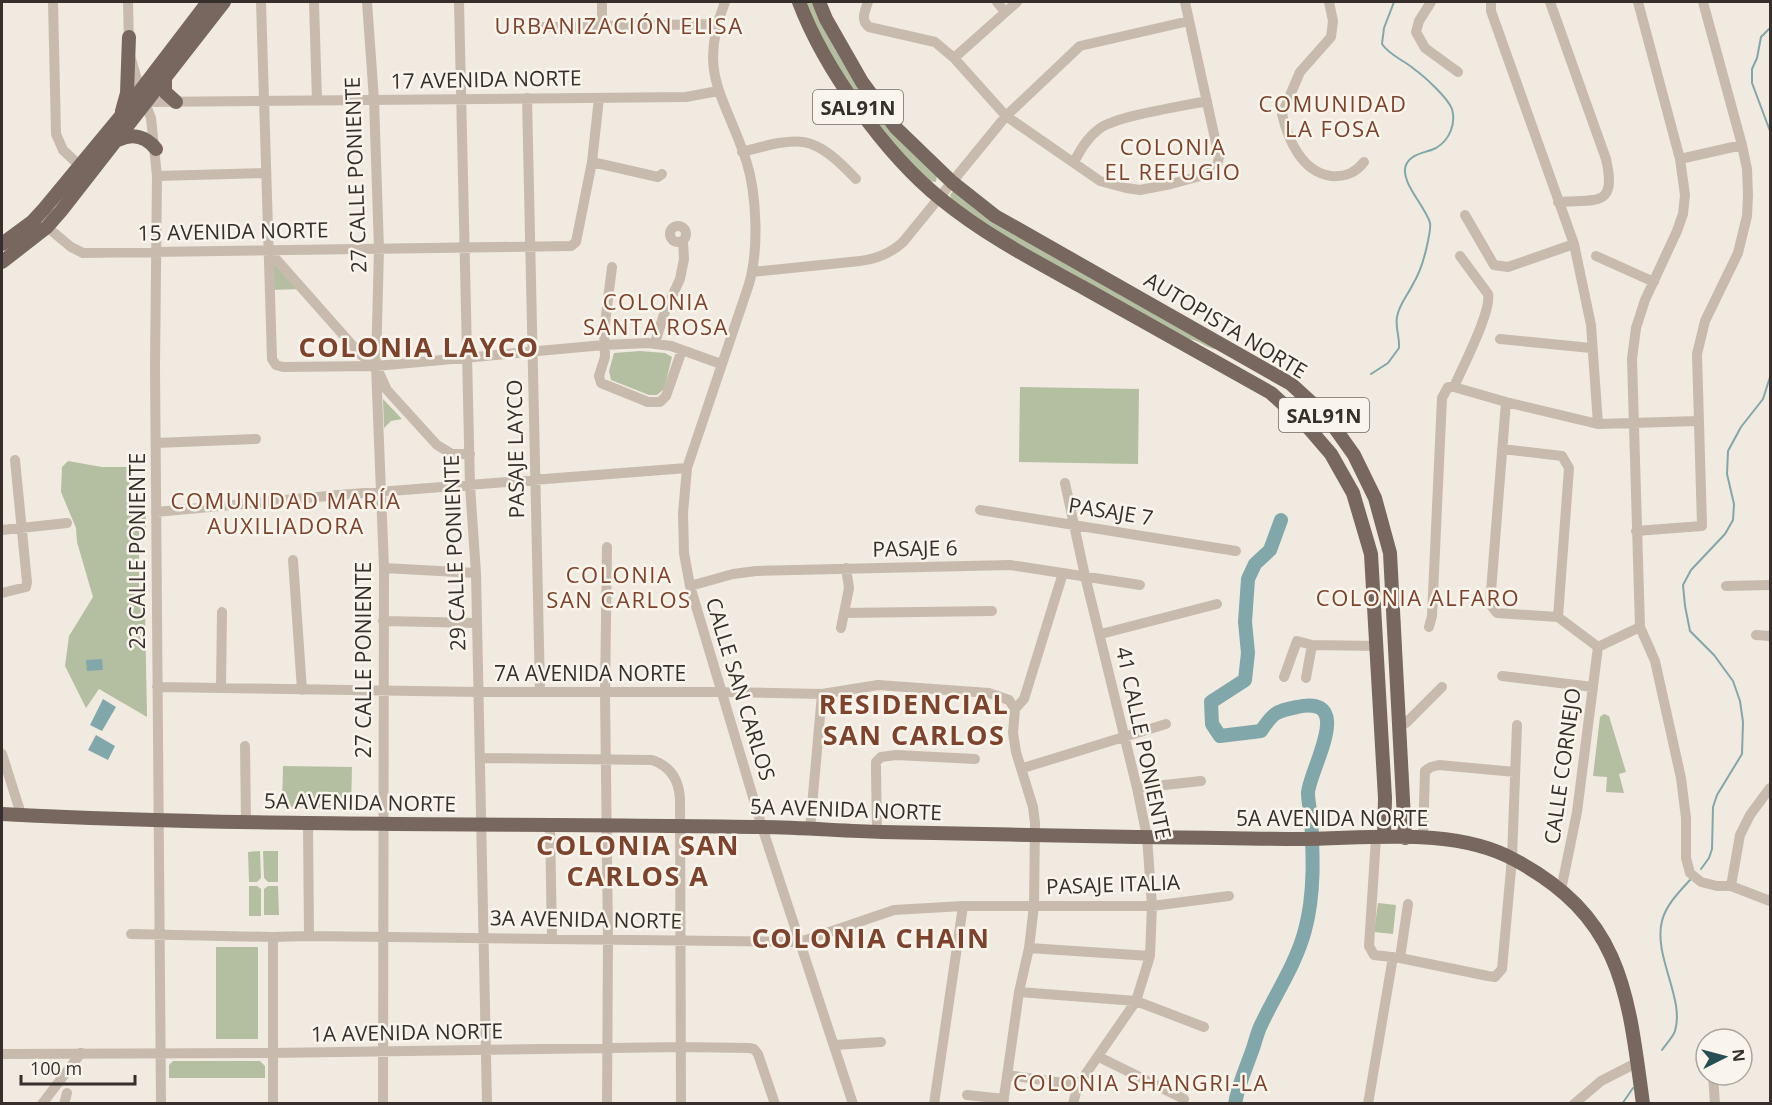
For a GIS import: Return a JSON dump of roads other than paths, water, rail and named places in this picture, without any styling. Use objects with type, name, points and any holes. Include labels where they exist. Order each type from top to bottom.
[{"type":"main road","points":[[2,262],[47,227],[118,140],[143,96],[208,2]]},
{"type":"main road","points":[[2,244],[32,222],[121,116],[165,78],[224,2]]},
{"type":"main road","name":"AUTOPISTA NORTE","points":[[799,2],[828,63],[855,103],[882,138],[939,198],[1002,242],[1271,393],[1306,425],[1331,454],[1353,494],[1371,554],[1385,798],[1380,838]]},
{"type":"main road","name":"AUTOPISTA NORTE","points":[[819,2],[826,19],[862,82],[897,128],[952,182],[995,216],[1291,384],[1327,417],[1354,455],[1375,498],[1390,553],[1405,838]]},
{"type":"main road","points":[[121,116],[126,93],[129,37]]},
{"type":"main road","points":[[165,78],[165,92],[176,102]]},
{"type":"main road","points":[[118,140],[132,136],[141,137],[156,149]]},
{"type":"main road","points":[[1184,345],[1187,342],[1194,343],[1218,355],[1223,349],[1218,343]]},
{"type":"main road","points":[[1243,377],[1239,370],[1239,363],[1244,359],[1252,361]]},
{"type":"main road","name":"5A AVENIDA NORTE","points":[[2,814],[158,820],[482,826],[762,827],[877,832],[1147,837],[1423,838],[1468,843],[1512,858],[1561,890],[1587,915],[1602,936],[1613,958],[1629,1012],[1643,1104]]},
{"type":"street","points":[[53,2],[56,134],[63,150],[79,165]]},
{"type":"street","name":"23 CALLE PONIENTE","points":[[128,2],[131,58],[151,118],[157,176],[155,252],[160,1104]]},
{"type":"street","points":[[261,2],[272,359],[276,365],[283,367],[376,366],[604,345],[655,343],[721,364]]},
{"type":"street","points":[[314,2],[317,101]]},
{"type":"street","name":"27 CALLE PONIENTE","points":[[367,2],[374,100],[379,249],[376,366],[384,568],[383,1104]]},
{"type":"street","name":"29 CALLE PONIENTE","points":[[459,2],[470,486],[476,573],[488,1104]]},
{"type":"street","points":[[602,2],[602,26]]},
{"type":"street","name":"CALLE SAN CARLOS","points":[[725,2],[717,24],[712,56],[718,91],[746,162],[753,198],[752,272],[687,468],[684,483],[684,553],[690,586],[762,827],[853,1104]]},
{"type":"street","points":[[868,2],[863,20],[869,27],[935,42],[954,58],[1006,116],[1100,181],[1140,190],[1204,175],[1217,166],[1219,157],[1185,2]]},
{"type":"street","points":[[997,2],[1005,12]]},
{"type":"street","points":[[954,58],[1017,2]]},
{"type":"street","points":[[1329,2],[1332,21],[1330,37],[1300,72],[1282,114],[1293,145],[1303,160],[1319,174],[1337,176],[1351,174],[1357,171],[1364,162]]},
{"type":"street","points":[[1431,2],[1419,21],[1416,32],[1425,48],[1458,72]]},
{"type":"street","points":[[1491,2],[1491,11],[1574,244],[1591,325],[1598,424]]},
{"type":"street","points":[[1550,2],[1606,159],[1611,181],[1609,191],[1601,199],[1558,202]]},
{"type":"street","points":[[1638,2],[1680,159],[1685,195],[1683,214],[1677,231],[1645,300],[1636,328],[1632,359],[1640,627],[1655,661],[1681,778],[1686,819],[1687,866],[1690,873],[1701,882],[1717,886],[1731,886],[1770,901]]},
{"type":"street","points":[[1636,531],[1702,526],[1696,364],[1700,336],[1738,253],[1747,216],[1748,178],[1742,145],[1703,2]]},
{"type":"street","points":[[752,272],[860,261],[884,255],[903,242],[1006,116],[1080,46],[1189,21]]},
{"type":"street","points":[[541,27],[717,24]]},
{"type":"street","name":"17 AVENIDA NORTE","points":[[143,96],[176,102],[317,101],[686,97],[718,91]]},
{"type":"street","name":"PASAJE LAYCO","points":[[527,98],[540,691]]},
{"type":"street","points":[[599,98],[592,162],[658,177],[662,174]]},
{"type":"street","points":[[1074,162],[1084,143],[1101,127],[1120,120],[1208,101]]},
{"type":"street","points":[[742,152],[783,141],[800,140],[822,148],[837,159],[856,179]]},
{"type":"street","points":[[1680,159],[1742,145]]},
{"type":"street","name":"15 AVENIDA NORTE","points":[[47,227],[71,247],[83,253],[572,246],[576,242],[592,162]]},
{"type":"street","points":[[157,176],[266,173]]},
{"type":"street","points":[[1465,215],[1494,265],[1508,267],[1574,244]]},
{"type":"street","points":[[655,343],[664,314],[680,279],[684,259],[682,240]]},
{"type":"street","points":[[268,250],[361,355],[376,366],[387,390],[437,445],[452,454],[470,454]]},
{"type":"street","points":[[1454,387],[1489,299],[1488,294],[1460,256]]},
{"type":"street","points":[[1596,256],[1654,282]]},
{"type":"street","points":[[612,267],[604,331],[604,361],[599,376],[601,383],[653,403],[662,401],[666,396],[682,350]]},
{"type":"street","points":[[1500,339],[1591,348]]},
{"type":"street","points":[[1429,627],[1432,616],[1439,500],[1442,398],[1448,387],[1598,424],[1698,421]]},
{"type":"street","points":[[1506,402],[1490,604],[1497,613],[1558,617],[1598,647],[1640,627]]},
{"type":"street","points":[[156,443],[256,439]]},
{"type":"street","points":[[1502,449],[1562,456],[1569,468],[1558,617]]},
{"type":"street","points":[[2,593],[26,586],[15,460]]},
{"type":"street","points":[[156,512],[381,491],[687,468]]},
{"type":"street","name":"41 CALLE PONIENTE","points":[[1065,483],[1085,576],[1137,788],[1147,837],[1152,906],[1150,957],[1136,1000],[1078,1085],[1073,1104]]},
{"type":"street","name":"PASAJE 7","points":[[980,510],[1236,551]]},
{"type":"street","points":[[2,530],[67,523]]},
{"type":"street","points":[[607,547],[605,692],[608,939],[607,1104]]},
{"type":"street","points":[[293,560],[302,690]]},
{"type":"street","name":"PASAJE 6","points":[[690,586],[733,574],[756,571],[1010,565],[1140,585]]},
{"type":"street","points":[[384,568],[476,573]]},
{"type":"street","points":[[841,628],[849,588],[846,568]]},
{"type":"street","points":[[967,1095],[1004,1101],[1034,906],[1034,807],[1016,752],[1013,733],[1015,709],[1024,699],[1063,573]]},
{"type":"street","points":[[1726,586],[1770,585]]},
{"type":"street","points":[[1101,634],[1217,604]]},
{"type":"street","points":[[844,613],[992,611]]},
{"type":"street","points":[[221,688],[222,612]]},
{"type":"street","points":[[384,621],[477,623]]},
{"type":"street","points":[[1756,635],[1770,636]]},
{"type":"street","points":[[1284,677],[1298,641],[1312,645],[1377,646]]},
{"type":"street","points":[[1306,678],[1312,645]]},
{"type":"street","name":"CALLE CORNEJO","points":[[1561,890],[1577,812],[1598,647]]},
{"type":"street","points":[[1502,676],[1593,687]]},
{"type":"street","name":"7A AVENIDA NORTE","points":[[158,687],[822,694],[878,685],[989,693],[1009,700],[1015,709]]},
{"type":"street","points":[[1400,723],[1406,723],[1442,687]]},
{"type":"street","points":[[810,829],[822,694]]},
{"type":"street","points":[[1023,768],[1166,724]]},
{"type":"street","points":[[1380,838],[1369,946],[1374,955],[1397,957],[1488,976],[1495,977],[1500,974],[1512,858],[1517,725]]},
{"type":"street","points":[[245,746],[246,821]]},
{"type":"street","points":[[2,754],[21,814]]},
{"type":"street","points":[[877,832],[876,762],[881,757],[896,755],[975,759]]},
{"type":"street","points":[[480,758],[652,760],[665,767],[678,785],[681,1103]]},
{"type":"street","points":[[1423,838],[1425,771],[1431,766],[1515,772]]},
{"type":"street","points":[[1137,788],[1201,781]]},
{"type":"street","points":[[1731,886],[1740,835],[1750,815],[1770,788]]},
{"type":"street","points":[[308,822],[309,936]]},
{"type":"street","points":[[550,826],[552,939]]},
{"type":"street","name":"PASAJE ITALIA","points":[[1034,906],[1152,906],[1229,896]]},
{"type":"street","points":[[1368,1104],[1408,904]]},
{"type":"street","points":[[934,1104],[963,906]]},
{"type":"street","name":"3A AVENIDA NORTE","points":[[131,934],[800,942],[894,909],[1034,906]]},
{"type":"street","points":[[273,937],[273,1104]]},
{"type":"street","points":[[1029,948],[1150,957]]},
{"type":"street","points":[[1019,992],[1136,1000],[1204,1027]]},
{"type":"street","points":[[835,1045],[881,1042]]},
{"type":"street","name":"1A AVENIDA NORTE","points":[[2,1054],[681,1047],[754,1049],[758,1054],[775,1104]]},
{"type":"street","points":[[42,1104],[81,1053]]},
{"type":"street","points":[[1099,1057],[1184,1100]]},
{"type":"street","points":[[1574,1104],[1601,1081],[1638,1062]]},
{"type":"street","points":[[1007,1075],[1078,1085]]},
{"type":"street","points":[[1714,1087],[1715,1104]]},
{"type":"water","points":[[102,659],[103,670],[87,671],[86,660]]},
{"type":"water","points":[[103,699],[116,707],[102,731],[90,725]]},
{"type":"water","points":[[96,735],[115,746],[108,760],[88,750]]},
{"type":"waterway","points":[[1371,374],[1388,363],[1399,348],[1398,312],[1416,279],[1426,252],[1430,232],[1428,217],[1406,179],[1406,165],[1411,158],[1441,145],[1451,131],[1453,120],[1450,104],[1441,93],[1382,44],[1384,28],[1394,2]]},
{"type":"waterway","points":[[1770,28],[1761,37],[1757,58],[1752,69],[1752,83],[1770,131]]},
{"type":"waterway","points":[[1701,869],[1712,849],[1713,807],[1717,795],[1742,754],[1743,722],[1740,701],[1733,681],[1714,655],[1690,631],[1683,585],[1691,570],[1725,534],[1733,520],[1734,504],[1727,474],[1728,451],[1741,427],[1763,399],[1770,377]]},
{"type":"waterway","points":[[1235,1104],[1240,1083],[1260,1028],[1291,967],[1305,930],[1312,873],[1311,816],[1308,793],[1321,752],[1327,722],[1324,712],[1315,706],[1284,710],[1272,717],[1261,731],[1220,736],[1212,724],[1211,702],[1245,680],[1248,653],[1245,622],[1248,579],[1255,564],[1270,550],[1281,520]]},
{"type":"waterway","points":[[1662,1050],[1675,1031],[1677,1019],[1676,1005],[1662,948],[1660,934],[1662,921],[1670,904],[1690,880]]},
{"type":"waterway","points":[[1622,1104],[1633,1088]]},
{"type":"district","name":"URBANIZACIÓN ELISA","points":[[619,25]]},
{"type":"district","name":"COMUNIDAD LA FOSA","points":[[1333,116]]},
{"type":"district","name":"COLONIA EL REFUGIO","points":[[1173,158]]},
{"type":"district","name":"COLONIA SANTA ROSA","points":[[656,314]]},
{"type":"district","name":"COLONIA LAYCO","points":[[419,346]]},
{"type":"district","name":"COMUNIDAD MARÍA AUXILIADORA","points":[[286,512]]},
{"type":"district","name":"COLONIA SAN CARLOS","points":[[619,586]]},
{"type":"district","name":"COLONIA ALFARO","points":[[1418,597]]},
{"type":"district","name":"RESIDENCIAL SAN CARLOS","points":[[914,718]]},
{"type":"district","name":"COLONIA SAN CARLOS A","points":[[638,860]]},
{"type":"district","name":"COLONIA CHAIN","points":[[871,937]]},
{"type":"district","name":"COLONIA SHANGRI-LA","points":[[1141,1082]]}]
